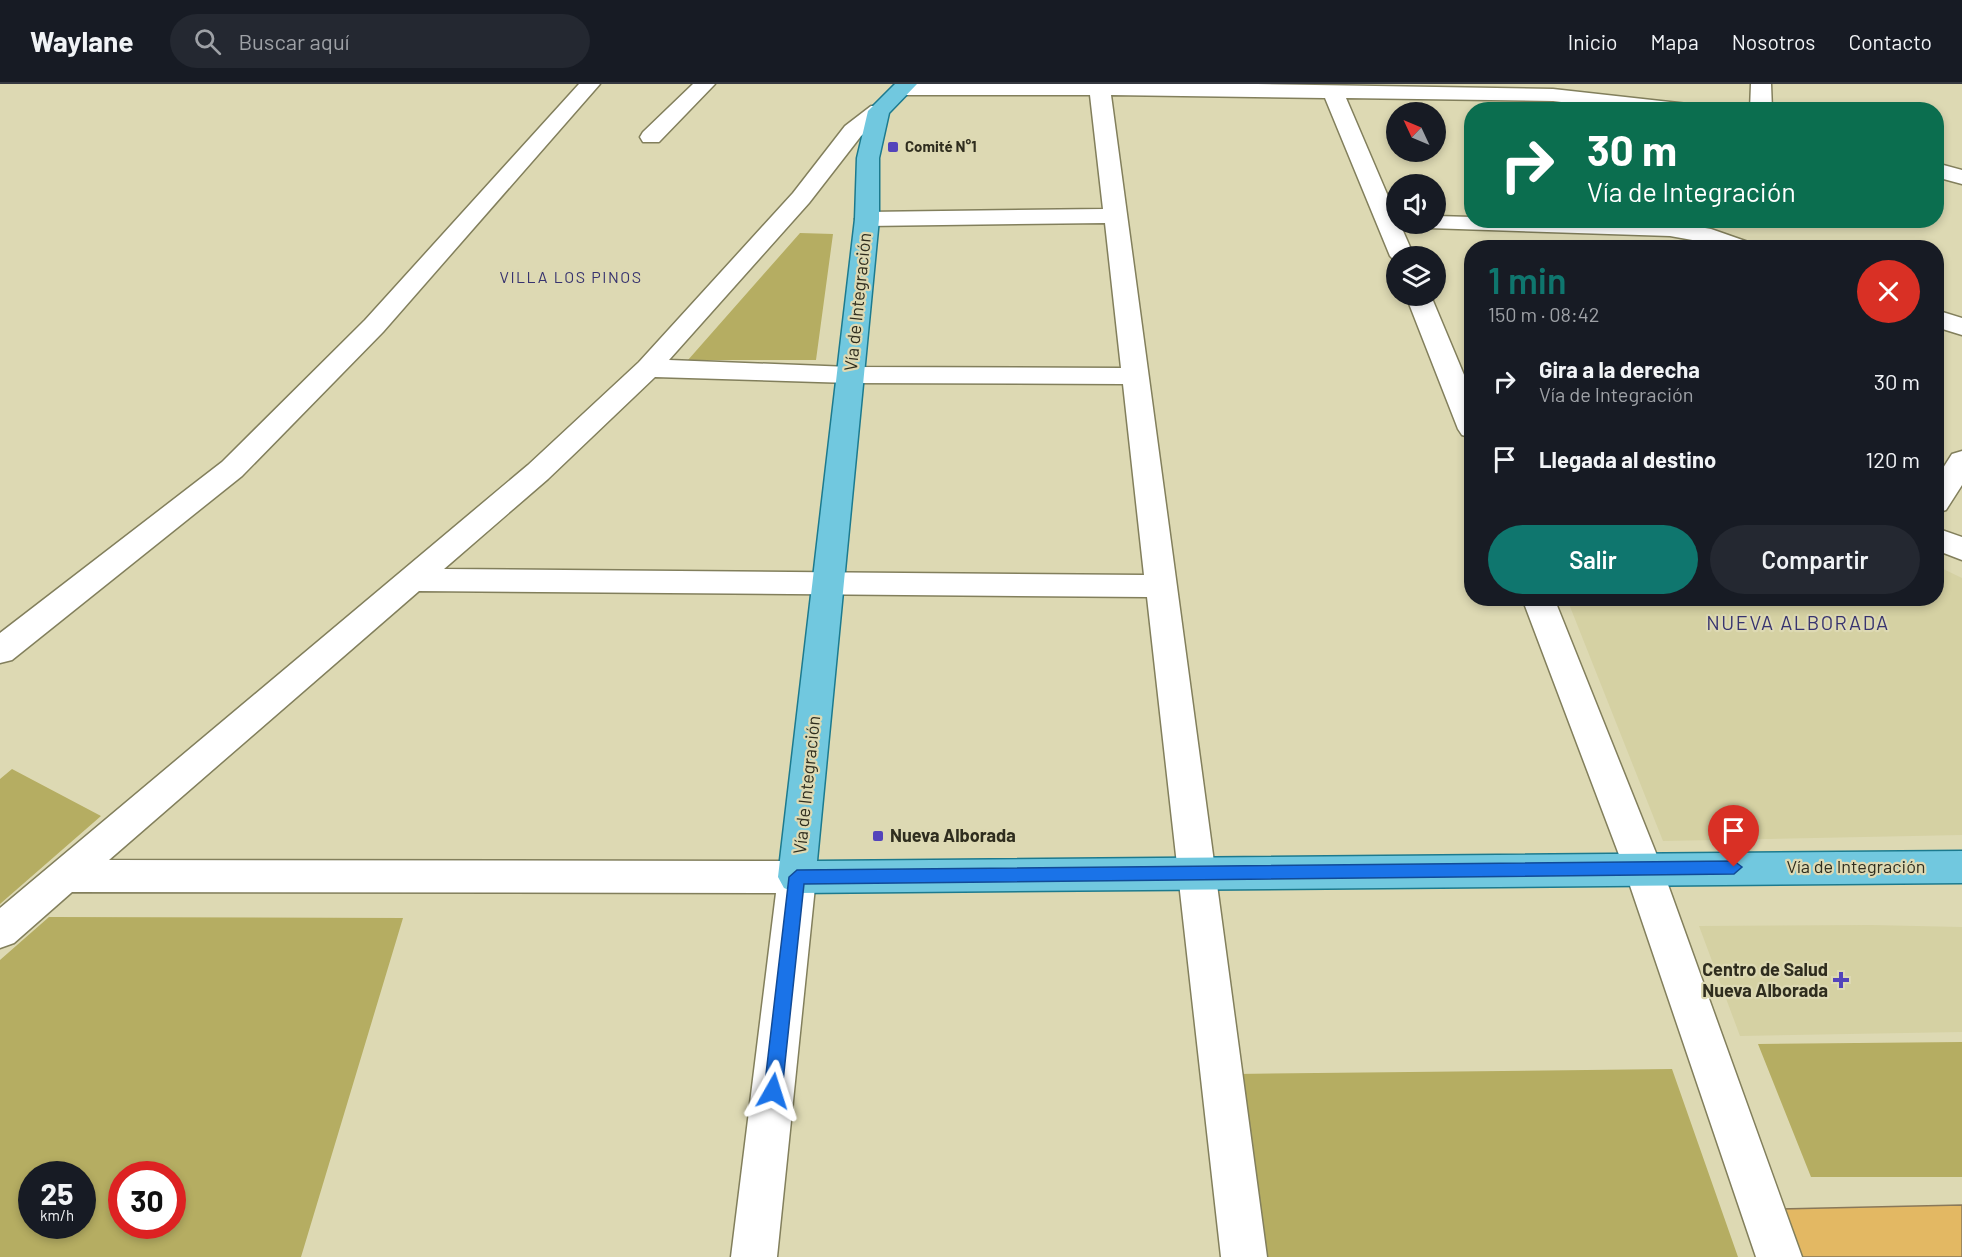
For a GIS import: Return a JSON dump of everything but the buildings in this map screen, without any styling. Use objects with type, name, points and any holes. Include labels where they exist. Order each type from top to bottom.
[{"type":"main road","points":[[879,111],[906,86]]},
{"type":"main road","name":"Vía de Integración","points":[[879,111],[868,158],[867,219],[797,877],[1962,867]]},
{"type":"street","points":[[0,651],[231,470],[374,326],[590,84]]},
{"type":"street","points":[[651,137],[705,84]]},
{"type":"street","points":[[1761,84],[1761,102]]},
{"type":"street","points":[[906,86],[1333,92],[1550,89],[1635,102]]},
{"type":"street","points":[[1100,89],[1244,1257]]},
{"type":"street","points":[[1333,92],[1386,208]]},
{"type":"street","points":[[0,931],[537,472],[648,368],[801,198],[853,131],[879,111]]},
{"type":"street","points":[[1944,172],[1962,177]]},
{"type":"street","points":[[867,219],[1116,216]]},
{"type":"street","points":[[1446,224],[1464,225]]},
{"type":"street","points":[[1623,228],[1670,229],[1703,234],[1720,240]]},
{"type":"street","points":[[1423,306],[1464,395]]},
{"type":"street","points":[[1944,321],[1962,327]]},
{"type":"street","points":[[648,368],[850,375],[1135,376]]},
{"type":"street","points":[[1944,489],[1962,461]]},
{"type":"street","points":[[1944,541],[1962,549]]},
{"type":"street","points":[[410,580],[1162,586]]},
{"type":"street","points":[[1541,606],[1643,868],[1779,1257]]},
{"type":"street","points":[[66,876],[797,877],[754,1257]]},
{"type":"shaded area","points":[[800,233],[833,234],[816,360],[688,360]]},
{"type":"shaded area","points":[[1944,569],[1962,578],[1962,835],[1663,841],[1570,606],[1944,606]]},
{"type":"shaded area","points":[[12,769],[101,816],[0,904],[0,779]]},
{"type":"shaded area","points":[[49,917],[403,918],[301,1257],[0,1257],[0,960]]},
{"type":"shaded area","name":"Centro de Salud Nueva Alborada","points":[[1699,926],[1962,927],[1962,1032],[1740,1036]]},
{"type":"shaded area","points":[[1962,1042],[1962,1177],[1811,1177],[1758,1044]]},
{"type":"shaded area","points":[[1672,1069],[1738,1257],[1261,1257],[1236,1074]]},
{"type":"place","name":"Comité N°1","points":[[893,147]]},
{"type":"place","name":"Nueva Alborada","points":[[878,836]]},
{"type":"place","name":"Centro de Salud Nueva Alborada","points":[[1841,980]]},
{"type":"district","name":"VILLA LOS PINOS","points":[[571,277]]},
{"type":"district","name":"NUEVA ALBORADA","points":[[1798,623]]},
{"type":"route","points":[[773,1091],[797,877],[1734,867]]}]
